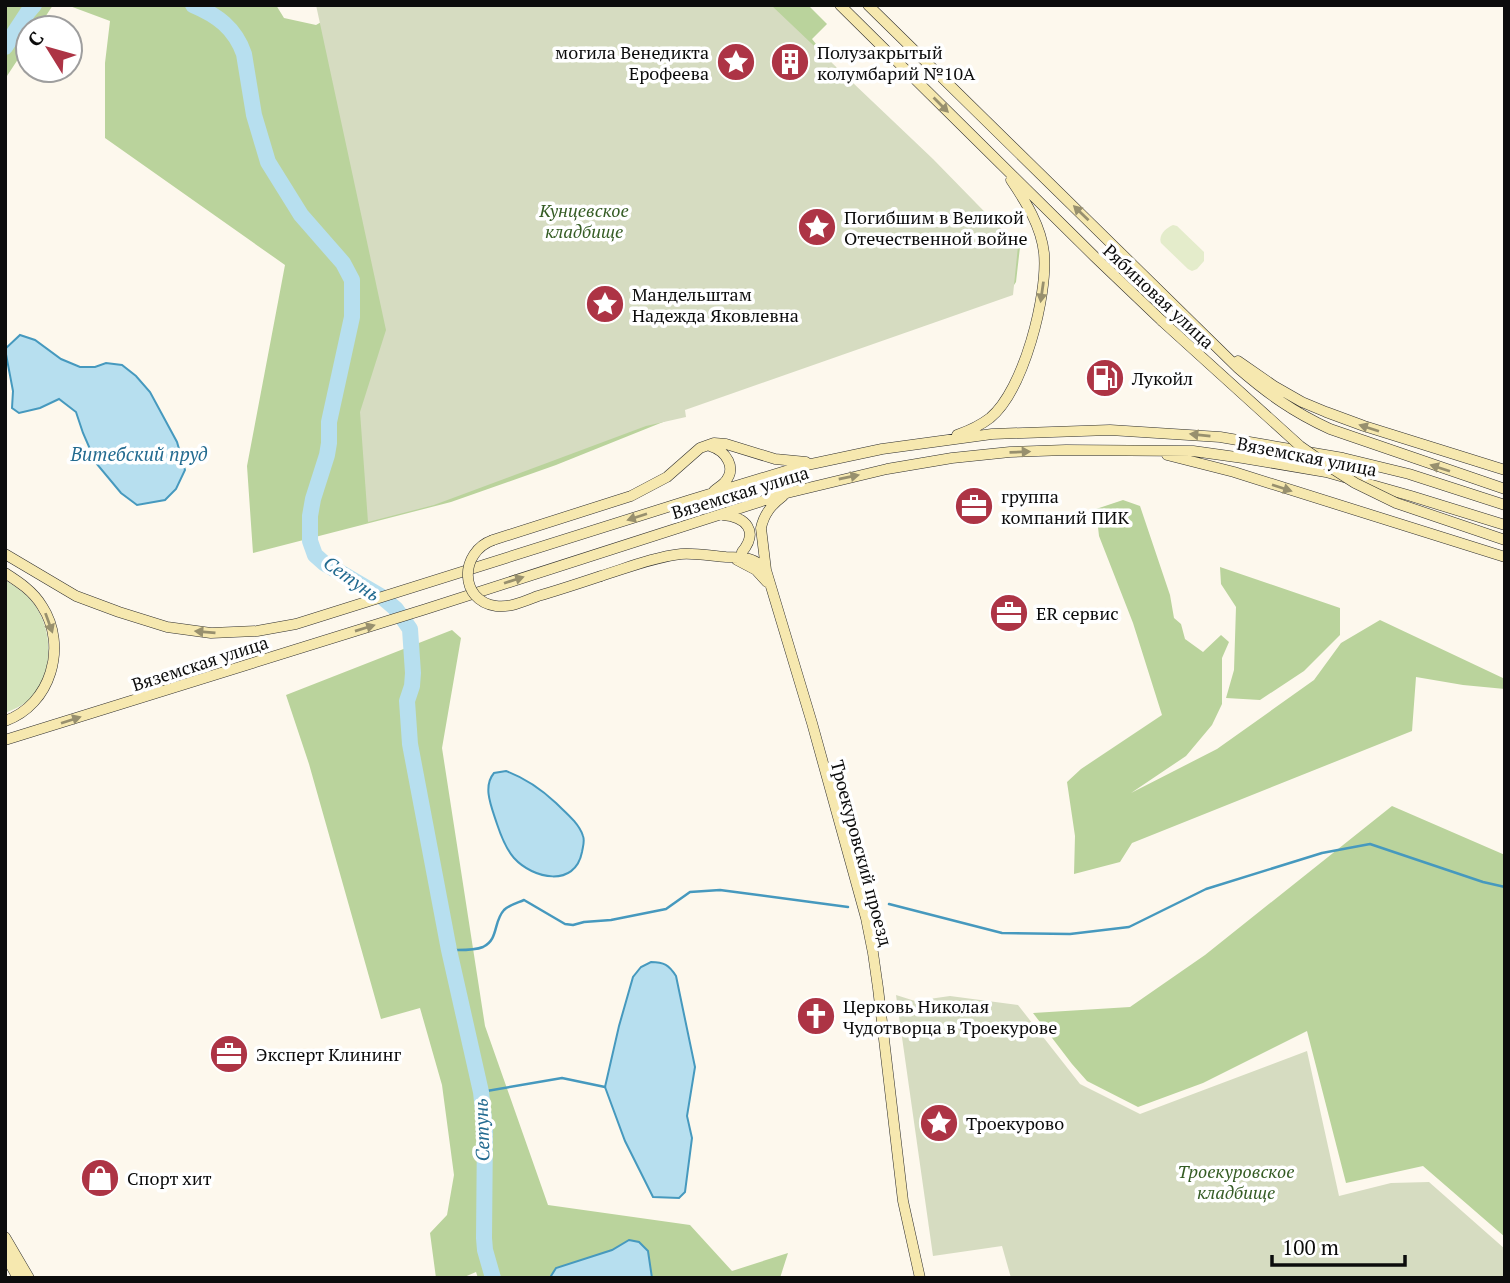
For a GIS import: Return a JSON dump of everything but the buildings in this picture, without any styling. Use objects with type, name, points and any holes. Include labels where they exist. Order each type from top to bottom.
[{"type":"main road","name":"Рябиновая улица","points":[[840,5],[1095,257],[1300,446],[1355,483],[1396,503],[1505,540]]},
{"type":"main road","name":"Рябиновая улица","points":[[868,5],[1238,368],[1264,390],[1303,417],[1351,437],[1505,489]]},
{"type":"main road","points":[[940,442],[967,432],[990,418],[1004,403],[1017,382],[1042,298],[1044,250],[1035,220],[999,162]]},
{"type":"main road","points":[[1216,345],[1274,386],[1314,407],[1364,426],[1505,470]]},
{"type":"main road","name":"Вяземская улица","points":[[5,554],[76,596],[166,627],[211,633],[257,631],[296,624],[709,494],[820,463],[882,449],[992,434],[1111,430],[1220,437],[1343,458],[1409,474],[1505,505]]},
{"type":"main road","points":[[766,570],[755,560],[680,554],[509,606],[492,605],[481,600],[473,592],[468,575],[474,553],[483,545],[631,496],[667,477],[694,452],[706,445],[726,444],[775,459],[820,463]]},
{"type":"main road","points":[[706,445],[724,453],[730,468],[724,483],[709,494]]},
{"type":"main road","name":"Вяземская улица","points":[[5,740],[787,493],[887,469],[952,458],[1066,450],[1193,451],[1326,472],[1505,525]]},
{"type":"main road","points":[[1146,450],[1234,472],[1505,557]]},
{"type":"main road","points":[[729,556],[747,549],[771,507],[787,493]]},
{"type":"main road","points":[[716,515],[740,518],[748,525],[766,570]]},
{"type":"main road","name":"Троекуровский проезд","points":[[763,522],[761,528],[766,570],[866,918],[879,996],[903,1201],[920,1278]]},
{"type":"main road","points":[[742,552],[750,536],[748,525]]},
{"type":"main road","points":[[729,556],[756,570],[771,588]]},
{"type":"main road","points":[[5,573],[26,587],[44,608],[55,648],[54,662],[36,700],[15,718],[5,721]]},
{"type":"main road","points":[[5,1237],[29,1278]]},
{"type":"main road","points":[[5,1255],[18,1278]]},
{"type":"green space","points":[[5,5],[53,5],[47,14],[14,14],[14,65],[5,79]]},
{"type":"green space","name":"Кунцевское кладбище","points":[[67,5],[276,5],[284,18],[316,25],[323,21],[320,5],[808,5],[827,24],[812,39],[816,44],[798,61],[1007,242],[1020,247],[1016,282],[1010,291],[683,393],[683,414],[556,465],[451,502],[253,553],[247,466],[285,265],[105,138],[105,63],[110,21]]},
{"type":"green space","name":"Кунцевское кладбище","points":[[316,5],[771,5],[933,159],[1018,246],[1013,295],[685,410],[686,417],[646,426],[434,505],[368,522],[360,412],[386,330]]},
{"type":"green space","points":[[1173,225],[1204,252],[1204,261],[1197,269],[1188,269],[1161,243],[1163,232]]},
{"type":"green space","points":[[1123,500],[1140,506],[1170,595],[1174,618],[1181,624],[1185,639],[1203,652],[1221,635],[1229,642],[1222,658],[1222,704],[1212,725],[1186,756],[1131,793],[1217,749],[1314,680],[1341,643],[1380,620],[1505,679],[1505,689],[1416,677],[1412,731],[1132,843],[1120,862],[1074,874],[1075,836],[1067,782],[1081,769],[1162,715],[1133,623],[1099,536],[1096,509]]},
{"type":"green space","points":[[1220,567],[1340,608],[1340,635],[1304,671],[1260,700],[1226,698],[1234,670],[1236,607],[1221,584]]},
{"type":"green space","points":[[5,580],[25,594],[40,614],[48,638],[48,663],[40,686],[33,696],[24,704],[5,713]]},
{"type":"green space","points":[[452,630],[461,638],[442,748],[485,1026],[548,1205],[690,1225],[732,1271],[788,1253],[780,1278],[652,1278],[648,1251],[629,1240],[612,1250],[551,1275],[551,1278],[478,1278],[476,1272],[462,1278],[436,1278],[430,1233],[447,1215],[454,1175],[442,1085],[420,1008],[381,1019],[309,764],[286,695]]},
{"type":"green space","points":[[1392,806],[1505,855],[1505,1237],[1423,1166],[1346,1183],[1307,1031],[1203,1083],[1138,1107],[1087,1081],[1033,1013],[1130,1007],[1205,955]]},
{"type":"green space","name":"Троекуровское кладбище","points":[[896,995],[915,1001],[950,996],[1018,1005],[1080,1084],[1140,1114],[1307,1051],[1339,1196],[1391,1183],[1429,1182],[1505,1249],[1505,1278],[1011,1278],[1002,1246],[933,1256]]},
{"type":"water","name":"Витебский пруд","points":[[20,335],[35,340],[61,359],[80,367],[95,367],[106,363],[122,365],[136,376],[150,392],[177,442],[185,470],[176,489],[165,500],[137,505],[121,493],[96,463],[76,412],[59,399],[40,408],[19,413],[12,408],[13,391],[5,349]]},
{"type":"water","points":[[506,771],[545,793],[578,827],[584,844],[578,863],[571,871],[562,875],[542,875],[522,865],[509,851],[497,824],[488,791],[494,773]]},
{"type":"water","points":[[651,962],[666,965],[676,976],[695,1067],[687,1116],[692,1138],[685,1192],[679,1198],[653,1197],[625,1141],[605,1087],[633,977],[641,967]]},
{"type":"water","points":[[629,1240],[639,1242],[648,1251],[652,1278],[551,1278],[556,1268],[612,1250]]},
{"type":"waterway","name":"Сетунь","points":[[5,47],[34,5]]},
{"type":"waterway","name":"Сетунь","points":[[193,5],[217,18],[236,37],[244,54],[254,115],[268,162],[301,215],[343,263],[352,280],[352,317],[329,422],[327,455],[313,499],[310,541],[315,555],[324,563],[382,597],[396,609],[410,629],[413,673],[407,701],[410,744],[449,950],[481,1092],[485,1129],[484,1238],[493,1278]]},
{"type":"waterway","points":[[889,904],[1002,933],[1070,934],[1129,927],[1206,889],[1322,853],[1370,844],[1505,887]]},
{"type":"waterway","points":[[449,950],[471,950],[488,944],[504,910],[524,900],[565,924],[573,925],[666,909],[690,892],[720,890],[848,907]]},
{"type":"waterway","points":[[481,1092],[562,1078],[605,1087]]},
{"type":"place","name":"могила Венедикта Ерофеева","points":[[736,62]]},
{"type":"place","name":"Полузакрытый колумбарий №10А","points":[[790,62]]},
{"type":"place","name":"Погибшим в Великой Отечественной войне","points":[[817,227]]},
{"type":"place","name":"Мандельштам Надежда Яковлевна","points":[[605,304]]},
{"type":"place","name":"Лукойл","points":[[1105,378]]},
{"type":"place","name":"группа компаний ПИК","points":[[974,506]]},
{"type":"place","name":"ER сервис","points":[[1009,613]]},
{"type":"place","name":"Церковь Николая Чудотворца в Троекурове","points":[[816,1016]]},
{"type":"place","name":"Эксперт Клининг","points":[[229,1054]]},
{"type":"place","name":"Троекурово","points":[[939,1123]]},
{"type":"place","name":"Спорт хит","points":[[100,1178]]}]
